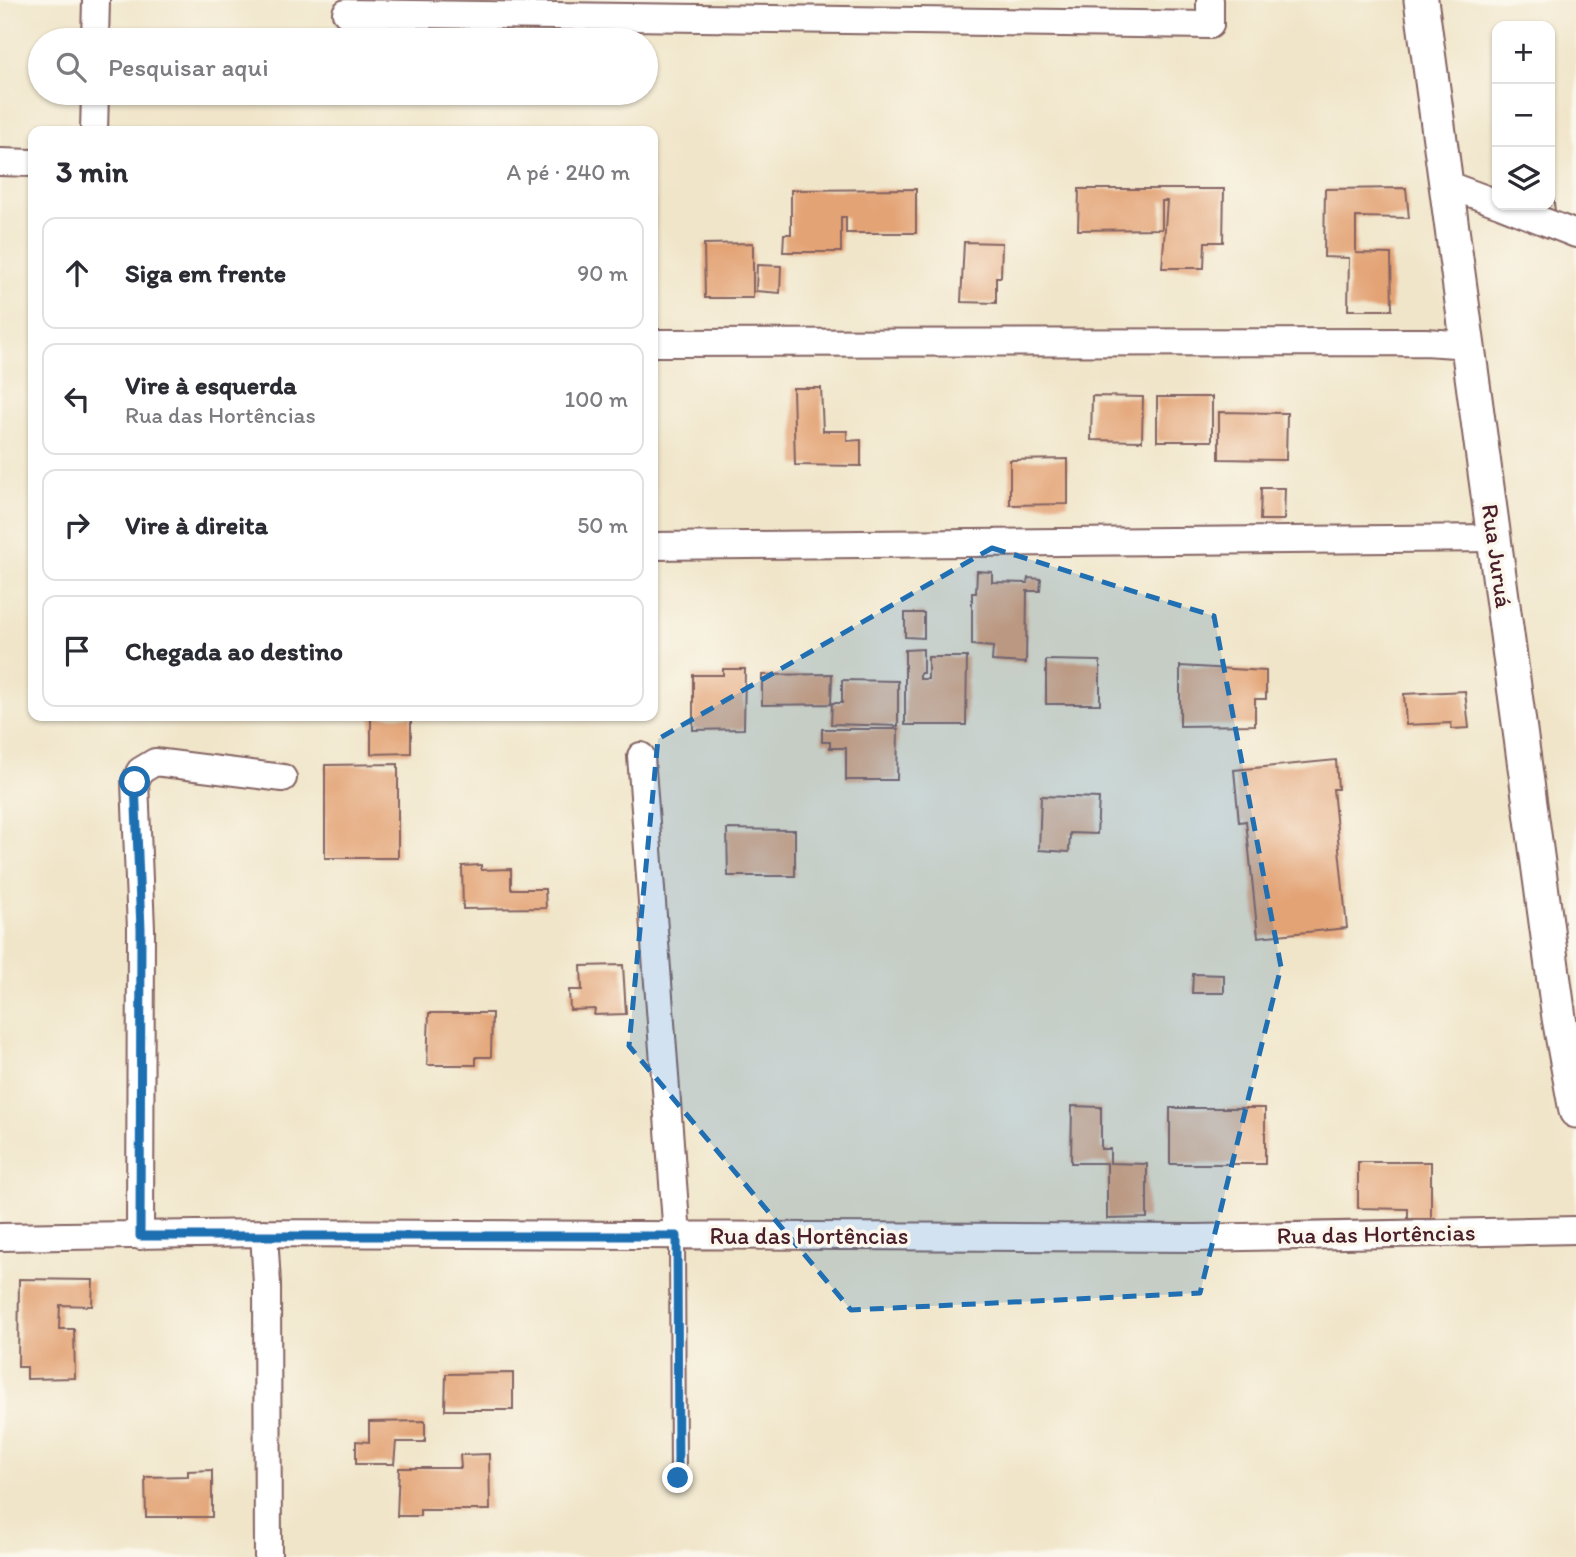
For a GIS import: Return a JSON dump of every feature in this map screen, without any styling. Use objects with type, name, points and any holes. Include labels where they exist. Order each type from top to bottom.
[{"type":"street","points":[[96,0],[96,28]]},
{"type":"street","points":[[346,13],[1210,25],[1210,0]]},
{"type":"street","name":"Rua Juruá","points":[[1422,0],[1559,1018],[1576,1111]]},
{"type":"street","points":[[94,126],[95,105]]},
{"type":"street","points":[[0,162],[28,163]]},
{"type":"street","points":[[1448,185],[1492,201]]},
{"type":"street","points":[[1514,210],[1576,234]]},
{"type":"street","points":[[658,343],[1425,342],[1470,345]]},
{"type":"street","points":[[658,546],[1494,538]]},
{"type":"street","points":[[641,756],[677,1236]]},
{"type":"street","points":[[140,1236],[141,929],[135,782],[140,771],[156,762],[283,778]]},
{"type":"street","name":"Rua das Hortências","points":[[0,1237],[264,1234],[1197,1238],[1576,1230]]},
{"type":"street","points":[[264,1234],[267,1284],[268,1557]]},
{"type":"lane","points":[[677,1236],[678,1478]]},
{"type":"highlighted area","points":[[992,548],[1214,616],[1281,967],[1200,1293],[851,1310],[629,1046],[658,739]]},
{"type":"building","points":[[1406,188],[1409,218],[1356,217],[1356,253],[1391,254],[1392,310],[1348,310],[1349,258],[1324,257],[1325,189]]},
{"type":"building","points":[[916,189],[916,233],[846,233],[846,217],[841,217],[841,252],[783,252],[784,234],[791,234],[791,190]]},
{"type":"building","points":[[1079,189],[1224,189],[1223,242],[1205,242],[1204,268],[1162,268],[1167,201],[1162,201],[1162,229],[1078,230]]},
{"type":"building","points":[[1544,210],[1555,210],[1558,235],[1547,237]]},
{"type":"building","points":[[964,242],[1002,243],[1001,277],[996,277],[996,303],[961,302]]},
{"type":"building","points":[[753,243],[753,298],[705,298],[704,244]]},
{"type":"building","points":[[757,265],[781,266],[780,293],[756,291]]},
{"type":"building","points":[[793,388],[821,388],[823,431],[847,431],[847,441],[861,440],[861,466],[795,465]]},
{"type":"building","points":[[1092,396],[1143,397],[1142,441],[1091,440]]},
{"type":"building","points":[[1157,397],[1212,397],[1212,441],[1157,441]]},
{"type":"building","points":[[1219,412],[1287,413],[1286,460],[1219,459]]},
{"type":"building","points":[[1068,459],[1068,504],[1010,505],[1010,460]]},
{"type":"building","points":[[1261,488],[1285,488],[1284,520],[1260,520]]},
{"type":"building","points":[[977,571],[992,572],[992,582],[1027,583],[1028,578],[1041,579],[1040,591],[1027,591],[1026,663],[992,661],[993,647],[972,645],[972,593],[976,593]]},
{"type":"building","points":[[905,613],[924,613],[924,638],[905,637]]},
{"type":"building","points":[[923,649],[923,673],[920,673],[920,679],[928,679],[928,657],[967,657],[966,725],[905,725],[905,650]]},
{"type":"building","points":[[1046,660],[1100,661],[1100,704],[1046,704]]},
{"type":"building","points":[[1180,666],[1266,671],[1266,699],[1255,699],[1255,725],[1180,726]]},
{"type":"building","points":[[723,669],[745,669],[744,729],[693,730],[693,675],[723,675]]},
{"type":"building","points":[[832,674],[831,704],[762,705],[762,675]]},
{"type":"building","points":[[842,680],[898,681],[898,726],[831,724],[832,703],[842,703]]},
{"type":"building","points":[[1465,691],[1469,728],[1452,729],[1451,723],[1406,725],[1404,694]]},
{"type":"building","points":[[371,721],[411,721],[411,753],[371,754]]},
{"type":"building","points":[[822,729],[898,729],[897,780],[846,780],[846,748],[830,748],[830,742],[822,742]]},
{"type":"building","points":[[1336,760],[1338,789],[1333,789],[1347,928],[1258,937],[1246,821],[1239,822],[1234,770]]},
{"type":"building","points":[[398,764],[398,858],[325,858],[325,765]]},
{"type":"building","points":[[1041,796],[1099,798],[1097,834],[1070,833],[1069,852],[1039,850]]},
{"type":"building","points":[[727,829],[795,830],[795,876],[728,876]]},
{"type":"building","points":[[481,865],[481,870],[511,869],[511,889],[545,889],[546,908],[463,909],[462,866]]},
{"type":"building","points":[[623,965],[626,1014],[594,1015],[595,1009],[570,1010],[569,990],[582,990],[581,966]]},
{"type":"building","points":[[1193,974],[1224,975],[1224,993],[1192,993]]},
{"type":"building","points":[[429,1013],[492,1013],[491,1057],[476,1057],[476,1065],[427,1065]]},
{"type":"building","points":[[1072,1106],[1101,1107],[1101,1149],[1110,1149],[1110,1163],[1147,1164],[1147,1218],[1107,1219],[1107,1163],[1071,1163]]},
{"type":"building","points":[[1170,1108],[1265,1108],[1265,1164],[1170,1164]]},
{"type":"building","points":[[1358,1162],[1431,1162],[1431,1219],[1408,1219],[1408,1209],[1358,1208]]},
{"type":"building","points":[[19,1279],[93,1280],[92,1306],[60,1305],[59,1329],[74,1329],[75,1378],[27,1379],[27,1367],[18,1367]]},
{"type":"building","points":[[513,1373],[513,1410],[445,1410],[446,1374]]},
{"type":"building","points":[[425,1421],[425,1442],[396,1442],[394,1464],[356,1464],[356,1441],[369,1442],[369,1422]]},
{"type":"building","points":[[489,1454],[490,1510],[420,1510],[420,1516],[397,1516],[399,1468],[461,1468],[460,1455]]},
{"type":"building","points":[[212,1470],[212,1517],[146,1517],[145,1477],[188,1476],[188,1471]]},
{"type":"route","points":[[135,782],[141,929],[138,1101],[140,1236],[677,1236],[678,1478]]}]
